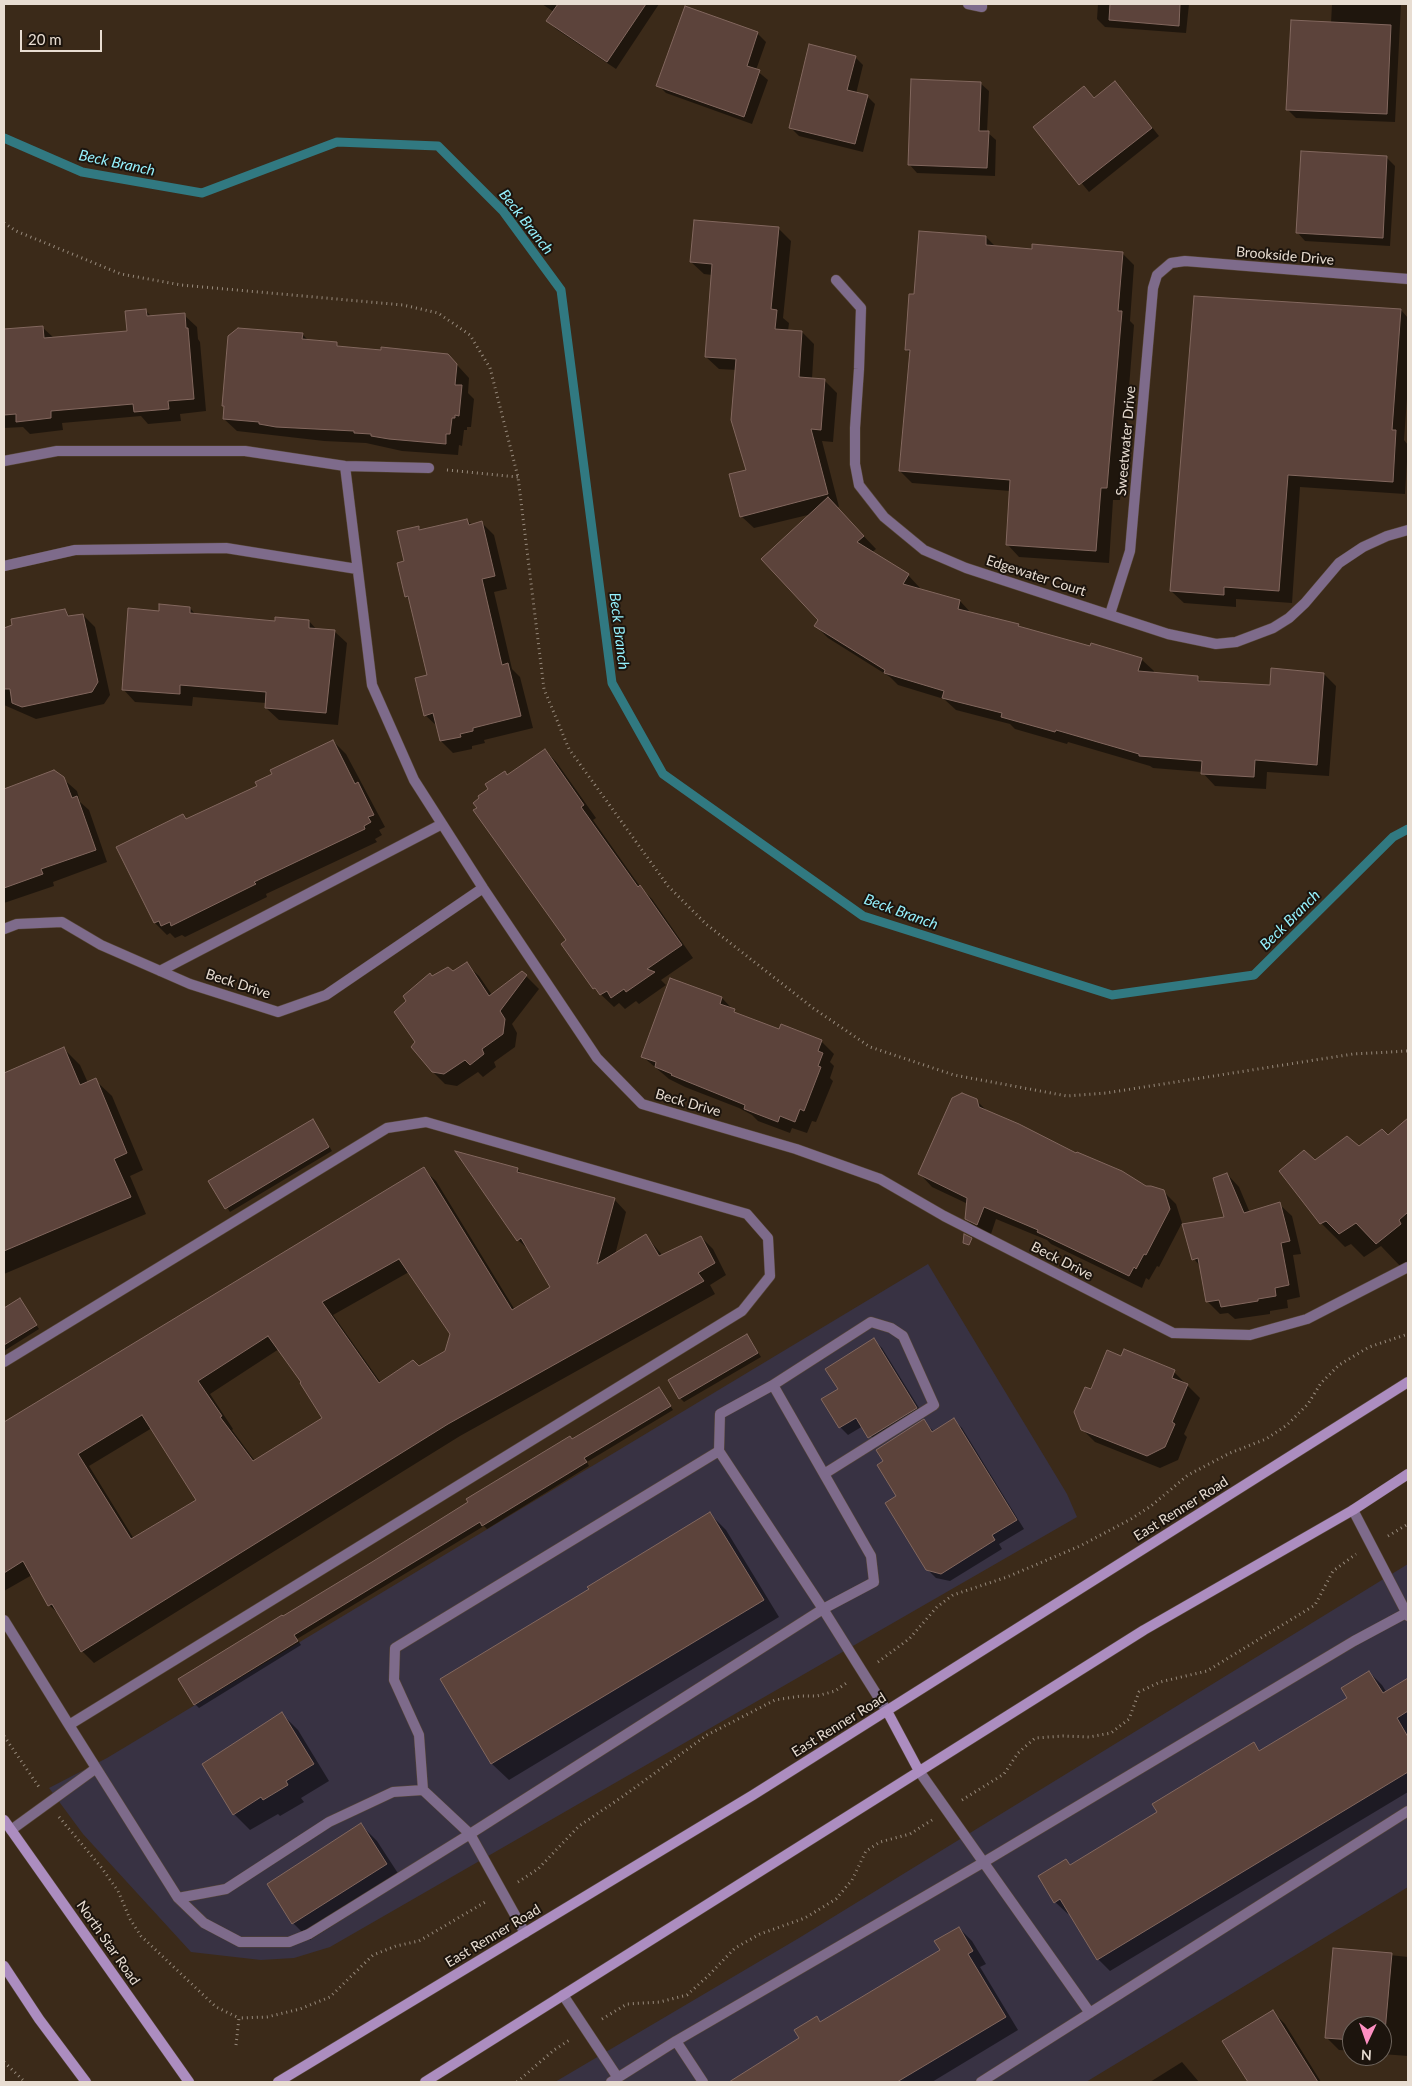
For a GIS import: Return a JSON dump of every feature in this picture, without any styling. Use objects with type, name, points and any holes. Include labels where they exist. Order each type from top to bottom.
[{"type":"main road","name":"East Renner Road","points":[[278,2082],[741,1802],[1408,1382]]},
{"type":"main road","points":[[425,2082],[1144,1630],[1353,1510],[1408,1474]]},
{"type":"main road","points":[[887,1711],[919,1771]]},
{"type":"main road","name":"North Star Road","points":[[4,1820],[189,2082]]},
{"type":"main road","points":[[4,1966],[39,2019],[86,2082]]},
{"type":"street","points":[[968,4],[982,5]]},
{"type":"street","name":"Brookside Drive","points":[[1162,270],[1171,263],[1185,261],[1408,279]]},
{"type":"street","name":"Sweetwater Drive","points":[[1110,614],[1130,551],[1153,288],[1157,275],[1162,270]]},
{"type":"street","name":"Edgewater Court","points":[[836,280],[861,308],[855,464],[859,485],[868,499],[884,517],[924,550],[966,568],[1168,634],[1216,644],[1236,642],[1273,628],[1289,618],[1305,603],[1339,564],[1362,547],[1387,536],[1408,530]]},
{"type":"street","points":[[4,462],[56,452],[246,451],[345,466],[429,468]]},
{"type":"street","points":[[345,466],[372,685],[414,780],[483,888]]},
{"type":"street","points":[[4,566],[75,550],[226,548],[357,569]]},
{"type":"street","points":[[160,971],[442,824]]},
{"type":"street","name":"Beck Drive","points":[[4,929],[18,924],[62,922],[101,945],[190,984],[278,1012],[326,995],[483,888],[597,1058],[642,1104],[796,1149],[880,1179],[944,1216],[1173,1333],[1250,1335],[1307,1319],[1408,1267]]},
{"type":"street","points":[[4,1362],[387,1128],[426,1122],[747,1214],[768,1238],[770,1276],[742,1311],[69,1725]]},
{"type":"street","points":[[824,1474],[934,1405],[903,1336],[891,1328],[871,1322],[773,1386],[720,1414],[720,1451],[887,1711]]},
{"type":"street","points":[[4,1620],[95,1769],[178,1898],[204,1923],[240,1942],[289,1942],[309,1934],[470,1834],[823,1609],[874,1582],[871,1556],[773,1386]]},
{"type":"street","points":[[525,1933],[470,1834],[424,1790],[419,1735],[394,1680],[395,1648],[720,1451]]},
{"type":"street","points":[[563,1995],[615,2080],[676,2041],[984,1862],[1354,1641],[1408,1613],[1353,1510]]},
{"type":"street","points":[[11,1830],[95,1769]]},
{"type":"street","points":[[919,1771],[1090,2013]]},
{"type":"street","points":[[178,1898],[226,1889],[329,1822],[393,1792],[424,1790]]},
{"type":"street","points":[[981,2082],[1408,1810]]},
{"type":"street","points":[[676,2041],[703,2082]]},
{"type":"path","points":[[4,223],[16,231],[121,274],[181,285],[403,305],[438,314],[470,335],[490,368],[518,477],[544,689],[569,749],[668,886],[699,918],[813,1008],[870,1047],[954,1075],[1067,1096],[1106,1093],[1353,1054],[1408,1051]]},
{"type":"path","points":[[429,468],[518,477]]},
{"type":"path","points":[[4,1736],[62,1822],[82,1844],[118,1891],[130,1919],[141,1936],[216,2008],[239,2018],[267,2017],[300,2009],[330,1998],[372,1955],[420,1940],[538,1869],[579,1826],[622,1797],[707,1734],[775,1700],[801,1696],[817,1696],[835,1690],[909,1639],[937,1607],[953,1595],[1006,1577],[1080,1546],[1131,1519],[1152,1506],[1188,1475],[1230,1453],[1266,1439],[1287,1425],[1308,1404],[1322,1383],[1339,1365],[1369,1347],[1408,1334]]},
{"type":"path","points":[[236,2045],[239,2018]]},
{"type":"path","points":[[4,2062],[25,2082]]},
{"type":"shaded area","points":[[928,1264],[1067,1494],[1077,1517],[330,1947],[294,1958],[261,1960],[191,1952],[83,1834],[49,1788],[107,1758]]},
{"type":"shaded area","points":[[1408,1564],[1408,1887],[1086,2082],[555,2082],[799,1938]]},
{"type":"building","points":[[558,4],[646,4],[607,62],[546,21]]},
{"type":"building","points":[[1110,4],[1180,4],[1179,26],[1109,20]]},
{"type":"building","points":[[685,6],[758,32],[747,66],[760,70],[744,117],[656,86]]},
{"type":"building","points":[[1291,20],[1391,25],[1387,114],[1286,110]]},
{"type":"building","points":[[809,44],[856,56],[847,90],[868,95],[855,144],[789,128]]},
{"type":"building","points":[[911,79],[981,82],[979,131],[989,131],[987,168],[908,165]]},
{"type":"building","points":[[1115,81],[1152,128],[1079,185],[1033,127],[1084,86],[1094,98]]},
{"type":"building","points":[[1301,151],[1387,156],[1383,238],[1296,233]]},
{"type":"building","points":[[694,220],[779,227],[771,309],[777,310],[775,329],[802,331],[799,377],[825,379],[821,430],[811,429],[828,494],[740,517],[729,474],[746,470],[731,420],[736,359],[705,357],[712,264],[690,262]]},
{"type":"building","points":[[919,231],[986,236],[986,245],[1032,249],[1032,244],[1123,252],[1118,311],[1122,311],[1107,488],[1101,488],[1096,551],[1006,545],[1010,480],[899,471],[910,350],[905,350],[909,294],[914,294]]},
{"type":"building","points":[[1194,296],[1401,309],[1392,430],[1396,430],[1393,482],[1288,475],[1279,591],[1224,587],[1224,595],[1170,591]]},
{"type":"building","points":[[146,309],[147,316],[185,313],[194,399],[168,401],[169,409],[134,412],[133,404],[51,411],[51,418],[16,422],[16,414],[4,415],[4,329],[43,326],[44,338],[127,331],[125,311]]},
{"type":"building","points":[[238,328],[303,333],[302,339],[337,342],[337,346],[381,350],[381,347],[448,354],[457,364],[455,385],[462,385],[459,416],[455,415],[455,418],[452,418],[450,434],[446,434],[446,444],[389,439],[371,436],[371,434],[354,433],[354,431],[276,427],[259,424],[259,422],[223,419],[224,406],[222,406],[228,336]]},
{"type":"building","points":[[828,497],[864,536],[857,542],[909,574],[903,584],[960,600],[958,609],[1019,624],[1018,626],[1090,646],[1091,643],[1142,658],[1138,671],[1198,676],[1198,681],[1270,685],[1271,668],[1324,673],[1317,765],[1255,760],[1254,777],[1201,774],[1202,761],[1139,756],[1139,754],[1056,730],[1055,732],[1001,717],[1002,713],[942,698],[944,691],[884,673],[885,670],[814,626],[818,620],[761,559]]},
{"type":"building","points":[[467,519],[469,525],[482,521],[495,576],[482,579],[502,665],[508,663],[521,716],[473,728],[473,731],[460,734],[461,737],[440,741],[433,713],[424,716],[415,678],[427,675],[408,596],[405,597],[397,563],[404,561],[397,531],[419,526],[419,530]]},
{"type":"building","points":[[159,604],[190,607],[190,613],[275,621],[275,617],[309,620],[309,628],[335,630],[326,713],[265,708],[266,692],[180,685],[180,694],[122,690],[128,608],[159,611]]},
{"type":"building","points":[[65,609],[68,616],[83,614],[98,682],[92,692],[22,707],[12,703],[10,689],[4,689],[4,628],[12,625],[11,619]]},
{"type":"building","points":[[333,740],[355,784],[358,782],[374,815],[368,817],[371,822],[364,826],[365,829],[254,882],[256,884],[171,926],[170,922],[161,926],[159,921],[154,923],[116,847],[183,814],[186,819],[257,786],[255,782],[272,774],[270,770]]},
{"type":"building","points":[[545,749],[584,805],[581,807],[638,887],[640,885],[682,945],[647,969],[655,972],[626,992],[624,989],[611,998],[607,991],[600,995],[595,988],[593,989],[561,944],[566,940],[473,810],[477,808],[473,803],[479,798],[478,796],[488,789],[485,784],[505,771],[507,775]]},
{"type":"building","points":[[54,770],[64,777],[72,798],[77,796],[96,850],[41,869],[43,874],[4,888],[4,789]]},
{"type":"building","points":[[467,962],[489,996],[522,971],[527,975],[500,1011],[505,1019],[503,1034],[482,1049],[484,1054],[470,1065],[465,1060],[444,1074],[432,1072],[411,1047],[415,1042],[394,1012],[406,1001],[403,996],[430,973],[432,976],[448,967],[453,971]]},
{"type":"building","points":[[670,978],[722,997],[720,1004],[735,1009],[734,1012],[779,1029],[781,1024],[822,1040],[818,1051],[823,1053],[818,1066],[821,1067],[804,1111],[800,1109],[795,1122],[780,1116],[778,1122],[744,1109],[745,1105],[671,1075],[655,1067],[656,1062],[641,1057]]},
{"type":"building","points":[[64,1047],[80,1085],[96,1078],[127,1153],[114,1159],[131,1197],[4,1251],[4,1073]]},
{"type":"building","points":[[962,1093],[977,1099],[979,1107],[1019,1124],[1076,1153],[1122,1171],[1146,1186],[1164,1190],[1170,1209],[1146,1255],[1144,1254],[1136,1269],[1134,1267],[1129,1276],[1037,1232],[1038,1230],[984,1207],[977,1225],[965,1219],[967,1198],[918,1174],[952,1098]]},
{"type":"building","points":[[1408,1118],[1408,1212],[1399,1220],[1401,1224],[1376,1244],[1356,1223],[1339,1234],[1326,1221],[1320,1224],[1279,1171],[1304,1150],[1315,1160],[1347,1136],[1359,1146],[1382,1129],[1388,1135]]},
{"type":"building","points":[[313,1119],[329,1147],[225,1209],[208,1181]]},
{"type":"building","points":[[455,1151],[518,1168],[517,1172],[615,1198],[597,1264],[646,1234],[659,1256],[701,1236],[715,1263],[698,1273],[704,1281],[448,1424],[81,1652],[52,1604],[48,1606],[23,1561],[4,1573],[4,1422],[424,1167],[512,1310],[550,1287],[521,1238],[517,1241]],"holes":[[[399,1259],[450,1334],[445,1351],[419,1366],[413,1360],[379,1383],[322,1302]],[[268,1336],[301,1382],[322,1418],[253,1461],[220,1417],[222,1416],[198,1381]],[[142,1415],[196,1500],[131,1539],[78,1454]]]},
{"type":"building","points":[[1227,1173],[1244,1213],[1280,1202],[1290,1241],[1281,1243],[1289,1285],[1275,1288],[1276,1296],[1221,1307],[1219,1300],[1206,1302],[1198,1258],[1192,1260],[1182,1224],[1224,1217],[1213,1178]]},
{"type":"building","points":[[964,1234],[972,1238],[969,1245],[963,1243]]},
{"type":"building","points":[[20,1298],[37,1325],[4,1345],[4,1308]]},
{"type":"building","points":[[747,1334],[758,1353],[679,1399],[668,1380]]},
{"type":"building","points":[[874,1338],[917,1408],[868,1438],[856,1418],[839,1428],[821,1399],[838,1389],[825,1369]]},
{"type":"building","points":[[1124,1349],[1175,1370],[1172,1378],[1188,1384],[1172,1422],[1175,1424],[1165,1447],[1147,1456],[1081,1430],[1074,1412],[1085,1387],[1091,1389],[1107,1350],[1121,1356]]},
{"type":"building","points":[[659,1387],[671,1406],[584,1458],[587,1462],[482,1526],[480,1522],[294,1635],[298,1641],[194,1705],[178,1679],[468,1502],[466,1499],[570,1436],[572,1439]]},
{"type":"building","points":[[954,1418],[1017,1520],[992,1535],[995,1540],[941,1574],[926,1570],[885,1503],[896,1496],[877,1465],[883,1461],[876,1450],[924,1419],[932,1432]]},
{"type":"building","points":[[710,1512],[764,1600],[491,1764],[440,1679],[589,1589],[587,1587]]},
{"type":"building","points":[[1369,1671],[1383,1693],[1408,1678],[1408,1711],[1397,1718],[1408,1737],[1408,1772],[1097,1960],[1060,1899],[1054,1903],[1038,1876],[1066,1859],[1070,1865],[1157,1812],[1152,1804],[1254,1742],[1259,1751],[1347,1698],[1341,1688]]},
{"type":"building","points":[[282,1712],[314,1764],[286,1781],[288,1785],[263,1800],[261,1797],[233,1815],[202,1764]]},
{"type":"building","points":[[361,1823],[387,1864],[292,1924],[267,1884]]},
{"type":"building","points":[[959,1927],[973,1951],[968,1954],[1006,2017],[897,2082],[729,2082],[799,2038],[794,2030],[817,2016],[820,2022],[940,1950],[934,1941]]},
{"type":"building","points":[[1333,1948],[1392,1953],[1386,2016],[1342,2016],[1342,2039],[1325,2038]]},
{"type":"building","points":[[1273,2010],[1318,2082],[1248,2082],[1222,2041]]},
{"type":"waterway","name":"Beck Branch","points":[[4,138],[82,172],[202,193],[337,142],[438,146],[503,211],[561,290],[612,683],[663,774],[863,916],[1112,995],[1254,975],[1393,837],[1408,829]]}]
